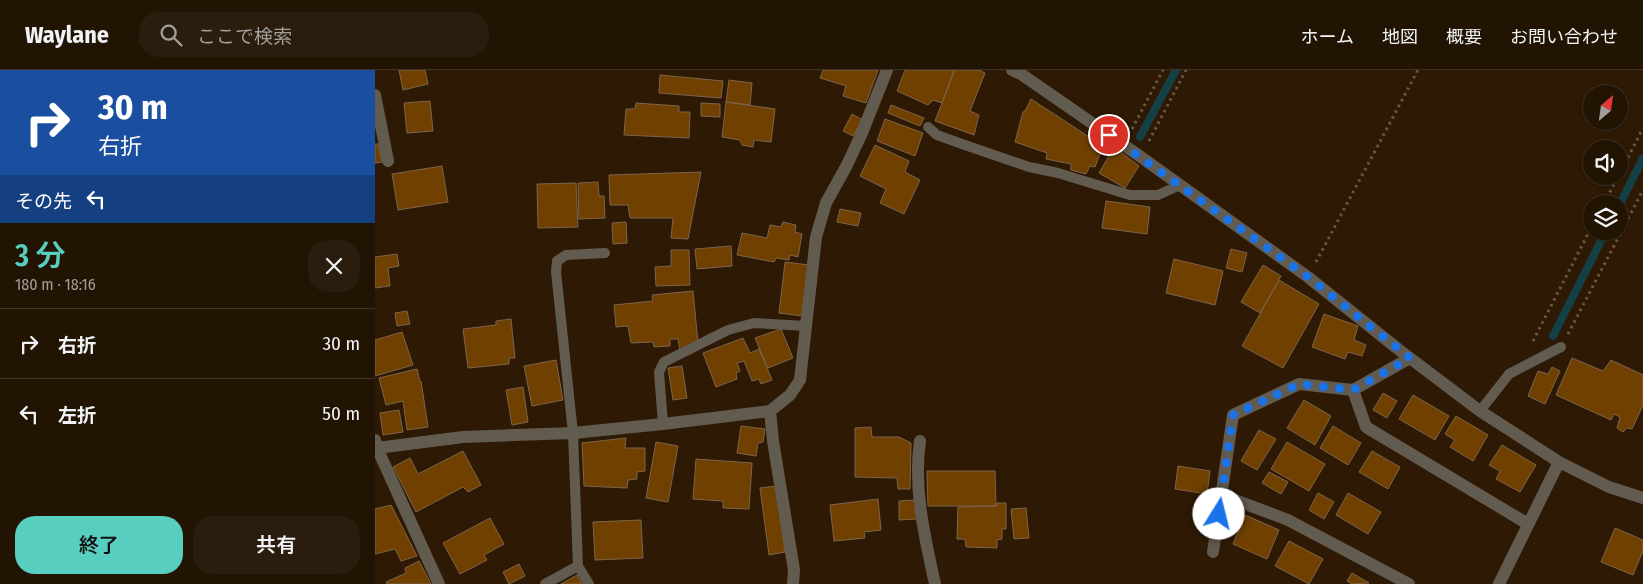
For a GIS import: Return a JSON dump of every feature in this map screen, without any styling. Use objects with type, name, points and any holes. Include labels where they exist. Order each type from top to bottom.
[{"type":"street","points":[[439,584],[376,444],[463,437],[573,433],[663,424],[770,411],[790,395],[800,380],[817,237],[826,204],[851,157],[887,70]]},
{"type":"street","points":[[1012,70],[1021,74],[1141,157],[1308,277],[1480,411],[1559,462],[1609,488],[1643,498]]},
{"type":"street","points":[[375,95],[388,161]]},
{"type":"street","points":[[1213,552],[1233,415],[1299,384],[1353,390],[1410,358]]},
{"type":"street","points":[[1353,390],[1366,427],[1528,524]]},
{"type":"street","points":[[770,411],[773,441],[795,570],[793,584]]},
{"type":"street","points":[[920,441],[918,490],[924,532],[935,584]]},
{"type":"street","points":[[1499,584],[1559,462]]},
{"type":"street","points":[[1222,496],[1288,520],[1409,584]]},
{"type":"lane","points":[[928,127],[937,135],[977,150],[1029,167],[1058,173],[1129,195],[1158,195],[1180,185]]},
{"type":"lane","points":[[589,584],[578,566],[573,433],[557,281],[557,261],[566,254],[605,252]]},
{"type":"lane","points":[[663,424],[659,372],[664,362],[728,330],[754,323],[806,326]]},
{"type":"lane","points":[[1480,411],[1509,374],[1561,347]]},
{"type":"lane","points":[[545,584],[578,566]]},
{"type":"path","points":[[1123,146],[1163,70]]},
{"type":"path","points":[[1141,157],[1186,70]]},
{"type":"path","points":[[1308,277],[1418,70]]},
{"type":"path","points":[[1628,158],[1643,128]]},
{"type":"path","points":[[1561,347],[1643,190]]},
{"type":"path","points":[[1519,369],[1585,240]]},
{"type":"building","points":[[399,70],[425,70],[428,84],[403,90]]},
{"type":"building","points":[[823,70],[878,70],[866,103],[843,96],[846,86],[820,78]]},
{"type":"building","points":[[905,70],[954,70],[942,103],[933,100],[928,105],[897,91]]},
{"type":"building","points":[[955,70],[979,70],[985,73],[970,111],[979,115],[974,135],[935,121]]},
{"type":"building","points":[[660,75],[723,81],[721,98],[659,93]]},
{"type":"building","points":[[729,80],[752,83],[750,105],[726,102]]},
{"type":"building","points":[[1031,99],[1103,146],[1095,167],[1090,166],[1086,174],[1071,170],[1071,164],[1046,159],[1047,153],[1015,142],[1023,112]]},
{"type":"building","points":[[430,101],[433,131],[407,133],[404,103]]},
{"type":"building","points":[[726,102],[775,109],[771,142],[754,140],[753,147],[742,145],[740,140],[722,137]]},
{"type":"building","points":[[636,103],[679,106],[679,112],[690,112],[689,138],[624,135],[626,109],[635,109]]},
{"type":"building","points":[[701,103],[720,104],[720,117],[701,116]]},
{"type":"building","points":[[891,105],[924,118],[920,126],[888,113]]},
{"type":"building","points":[[852,114],[863,120],[853,136],[843,131]]},
{"type":"building","points":[[885,119],[923,133],[915,156],[877,141]]},
{"type":"building","points":[[375,144],[378,144],[382,162],[375,163]]},
{"type":"building","points":[[875,145],[909,161],[905,172],[920,180],[904,214],[880,203],[886,189],[860,176]]},
{"type":"building","points":[[1114,147],[1139,166],[1125,188],[1099,173]]},
{"type":"building","points":[[442,166],[448,202],[398,210],[392,174]]},
{"type":"building","points":[[701,172],[688,239],[671,238],[673,218],[630,218],[628,205],[610,205],[609,175]]},
{"type":"building","points":[[598,182],[599,196],[604,196],[605,218],[579,219],[578,183]]},
{"type":"building","points":[[576,183],[578,227],[538,228],[537,184]]},
{"type":"building","points":[[1106,201],[1150,207],[1147,234],[1102,228]]},
{"type":"building","points":[[840,209],[861,213],[858,226],[837,222]]},
{"type":"building","points":[[626,222],[627,243],[613,244],[612,223]]},
{"type":"building","points":[[783,222],[796,225],[795,232],[802,234],[798,257],[790,255],[789,260],[776,258],[774,262],[737,255],[742,233],[767,238],[770,225],[781,227]]},
{"type":"building","points":[[731,246],[732,266],[697,269],[695,249]]},
{"type":"building","points":[[1231,249],[1247,253],[1242,272],[1226,268]]},
{"type":"building","points":[[671,250],[689,250],[690,285],[656,286],[655,267],[671,266]]},
{"type":"building","points":[[397,254],[399,266],[388,268],[390,286],[375,288],[375,257]]},
{"type":"building","points":[[1174,259],[1223,271],[1215,305],[1166,293]]},
{"type":"building","points":[[785,262],[809,265],[802,316],[779,313]]},
{"type":"building","points":[[1263,265],[1281,276],[1260,313],[1241,302]]},
{"type":"building","points":[[1279,280],[1319,304],[1283,368],[1242,346]]},
{"type":"building","points":[[693,291],[698,343],[680,351],[678,339],[670,339],[670,346],[654,347],[653,342],[631,343],[628,326],[616,327],[614,305],[653,301],[652,295]]},
{"type":"building","points":[[407,311],[410,324],[397,326],[395,313]]},
{"type":"building","points":[[1324,314],[1358,326],[1354,340],[1366,345],[1362,356],[1348,352],[1345,359],[1312,347]]},
{"type":"building","points":[[511,319],[515,358],[509,358],[509,364],[468,368],[463,329],[496,325],[496,321]]},
{"type":"building","points":[[781,329],[793,358],[768,368],[755,338]]},
{"type":"building","points":[[402,332],[413,365],[375,376],[375,340]]},
{"type":"building","points":[[743,338],[750,353],[759,349],[772,380],[761,384],[759,379],[752,381],[744,361],[737,363],[740,371],[736,373],[737,379],[716,387],[703,353]]},
{"type":"building","points":[[1572,358],[1603,371],[1611,360],[1643,375],[1643,405],[1632,429],[1627,428],[1623,432],[1617,428],[1620,417],[1614,414],[1611,420],[1556,395]]},
{"type":"building","points":[[556,360],[563,400],[532,406],[524,366]]},
{"type":"building","points":[[682,366],[687,398],[673,400],[668,368]]},
{"type":"building","points":[[1552,367],[1560,371],[1545,404],[1528,396],[1538,371],[1548,374]]},
{"type":"building","points":[[417,369],[421,381],[428,427],[407,430],[403,401],[386,405],[379,378]]},
{"type":"building","points":[[523,387],[528,422],[512,425],[506,390]]},
{"type":"building","points":[[1383,393],[1397,401],[1387,418],[1373,410]]},
{"type":"building","points":[[1413,395],[1449,416],[1435,440],[1399,419]]},
{"type":"building","points":[[1304,400],[1331,416],[1315,445],[1287,428]]},
{"type":"building","points":[[399,410],[403,432],[383,435],[380,413]]},
{"type":"building","points":[[1456,416],[1488,435],[1473,461],[1450,447],[1455,440],[1445,434]]},
{"type":"building","points":[[741,426],[765,429],[763,442],[758,443],[756,456],[737,453]]},
{"type":"building","points":[[1333,426],[1361,443],[1348,465],[1320,448]]},
{"type":"building","points":[[871,427],[872,437],[899,437],[911,443],[910,489],[898,489],[897,478],[855,477],[855,428]]},
{"type":"building","points":[[1259,430],[1276,439],[1257,470],[1241,461]]},
{"type":"building","points":[[626,438],[625,448],[645,448],[645,471],[637,472],[637,479],[628,480],[627,488],[584,486],[582,443]]},
{"type":"building","points":[[656,442],[678,446],[668,502],[646,498]]},
{"type":"building","points":[[1287,442],[1325,464],[1309,491],[1271,469]]},
{"type":"building","points":[[1502,445],[1536,465],[1520,492],[1496,479],[1500,471],[1489,465]]},
{"type":"building","points":[[463,451],[481,485],[468,492],[463,487],[416,512],[393,467],[410,458],[418,474]]},
{"type":"building","points":[[1372,451],[1400,467],[1388,489],[1359,472]]},
{"type":"building","points":[[696,459],[752,463],[749,509],[723,508],[723,501],[693,499]]},
{"type":"building","points":[[1178,466],[1210,471],[1207,494],[1175,489]]},
{"type":"building","points":[[927,471],[995,471],[996,506],[928,506]]},
{"type":"building","points":[[1269,472],[1288,482],[1281,494],[1262,483]]},
{"type":"building","points":[[776,486],[785,552],[769,555],[760,488]]},
{"type":"building","points":[[1318,493],[1334,502],[1324,519],[1309,510]]},
{"type":"building","points":[[1348,493],[1381,512],[1368,534],[1336,515]]},
{"type":"building","points":[[878,499],[881,530],[864,532],[865,538],[834,541],[830,505]]},
{"type":"building","points":[[915,500],[917,519],[899,520],[899,501]]},
{"type":"building","points":[[997,503],[1006,503],[1006,529],[1002,529],[1002,539],[997,540],[997,548],[966,547],[965,539],[957,539],[958,507],[996,506]]},
{"type":"building","points":[[391,505],[417,556],[401,561],[395,549],[375,554],[375,509]]},
{"type":"building","points":[[1026,508],[1029,538],[1014,539],[1011,509]]},
{"type":"building","points":[[1245,515],[1279,530],[1267,559],[1233,544]]},
{"type":"building","points":[[490,518],[504,544],[484,555],[487,560],[460,574],[443,543]]},
{"type":"building","points":[[641,520],[643,558],[595,560],[593,522]]},
{"type":"building","points":[[1615,528],[1643,540],[1643,551],[1633,575],[1601,562]]},
{"type":"building","points":[[1289,541],[1323,559],[1309,584],[1275,566]]},
{"type":"building","points":[[419,561],[431,584],[387,584],[386,582],[406,573],[405,568]]},
{"type":"building","points":[[519,564],[525,576],[509,584],[503,572]]},
{"type":"building","points":[[1352,573],[1369,583],[1352,584],[1347,581]]},
{"type":"building","points":[[577,575],[582,584],[561,584]]},
{"type":"waterway","points":[[1140,137],[1176,70]]},
{"type":"waterway","points":[[1624,195],[1643,158]]},
{"type":"waterway","points":[[1553,336],[1601,240]]},
{"type":"route","points":[[1109,135],[1308,277],[1410,358],[1353,390],[1299,384],[1233,415],[1219,514]]}]
